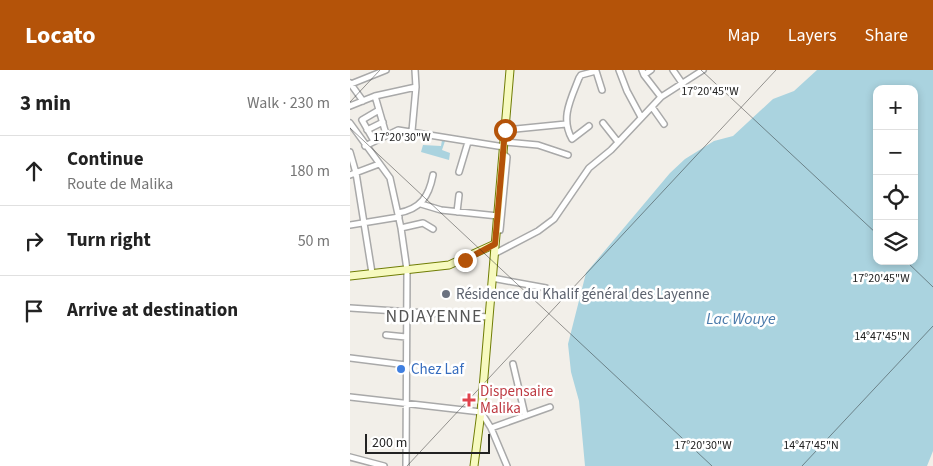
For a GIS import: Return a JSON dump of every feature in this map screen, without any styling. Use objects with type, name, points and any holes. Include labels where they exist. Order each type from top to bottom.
[{"type":"main road","points":[[474,466],[490,317],[510,70]]},
{"type":"main road","points":[[350,276],[449,265],[496,240]]},
{"type":"street","points":[[367,70],[371,76]]},
{"type":"street","points":[[363,101],[351,83],[386,70]]},
{"type":"street","points":[[412,131],[416,87],[415,70]]},
{"type":"street","points":[[589,126],[572,139],[566,124],[566,113],[581,75],[598,70],[602,90]]},
{"type":"street","points":[[620,70],[627,90],[641,117]]},
{"type":"street","points":[[651,70],[643,73],[662,97]]},
{"type":"street","points":[[673,70],[682,83]]},
{"type":"street","points":[[494,254],[538,231],[554,219],[581,176],[662,97],[703,70]]},
{"type":"street","points":[[350,106],[375,96],[416,87]]},
{"type":"street","points":[[375,96],[386,134]]},
{"type":"street","points":[[652,107],[664,124]]},
{"type":"street","points":[[374,141],[362,122],[363,118],[379,110]]},
{"type":"street","points":[[367,130],[383,122]]},
{"type":"street","points":[[350,123],[392,182],[401,228],[407,270],[406,466]]},
{"type":"street","points":[[602,123],[618,142]]},
{"type":"street","points":[[505,130],[566,124]]},
{"type":"street","points":[[365,146],[393,130],[412,131],[504,148],[538,145],[568,155]]},
{"type":"street","points":[[459,172],[468,142]]},
{"type":"street","points":[[496,240],[500,231],[507,157],[504,148]]},
{"type":"street","points":[[350,152],[372,273]]},
{"type":"street","points":[[353,174],[379,164]]},
{"type":"street","points":[[350,225],[398,215],[421,204],[427,195],[433,174]]},
{"type":"street","points":[[456,212],[459,194]]},
{"type":"street","points":[[421,204],[456,212],[498,216]]},
{"type":"street","points":[[401,228],[423,223],[433,229]]},
{"type":"street","points":[[492,278],[546,288]]},
{"type":"street","points":[[350,308],[490,317]]},
{"type":"street","points":[[386,334],[406,337]]},
{"type":"street","points":[[350,354],[350,360],[406,365]]},
{"type":"street","points":[[513,364],[524,415]]},
{"type":"street","points":[[350,397],[481,412],[491,428],[507,466]]},
{"type":"street","points":[[491,428],[550,407]]},
{"type":"street","points":[[350,457],[367,464],[384,466]]},
{"type":"water","name":"Lac Wouye","points":[[817,70],[933,70],[933,451],[927,466],[585,466],[579,401],[571,372],[568,344],[586,273],[670,173],[685,159],[714,141],[733,136],[773,99],[794,91]]},
{"type":"water","points":[[442,140],[445,141],[442,150],[450,153],[449,160],[421,152],[423,145],[441,146]]},
{"type":"place","name":"Résidence du Khalif général des Layenne","points":[[446,294]]},
{"type":"place","name":"Chez Laf","points":[[401,369]]},
{"type":"place","name":"Dispensaire Malika","points":[[469,400]]},
{"type":"district","name":"NDIAYENNE","points":[[434,316]]},
{"type":"route","points":[[465,260],[495,244],[505,130]]}]
